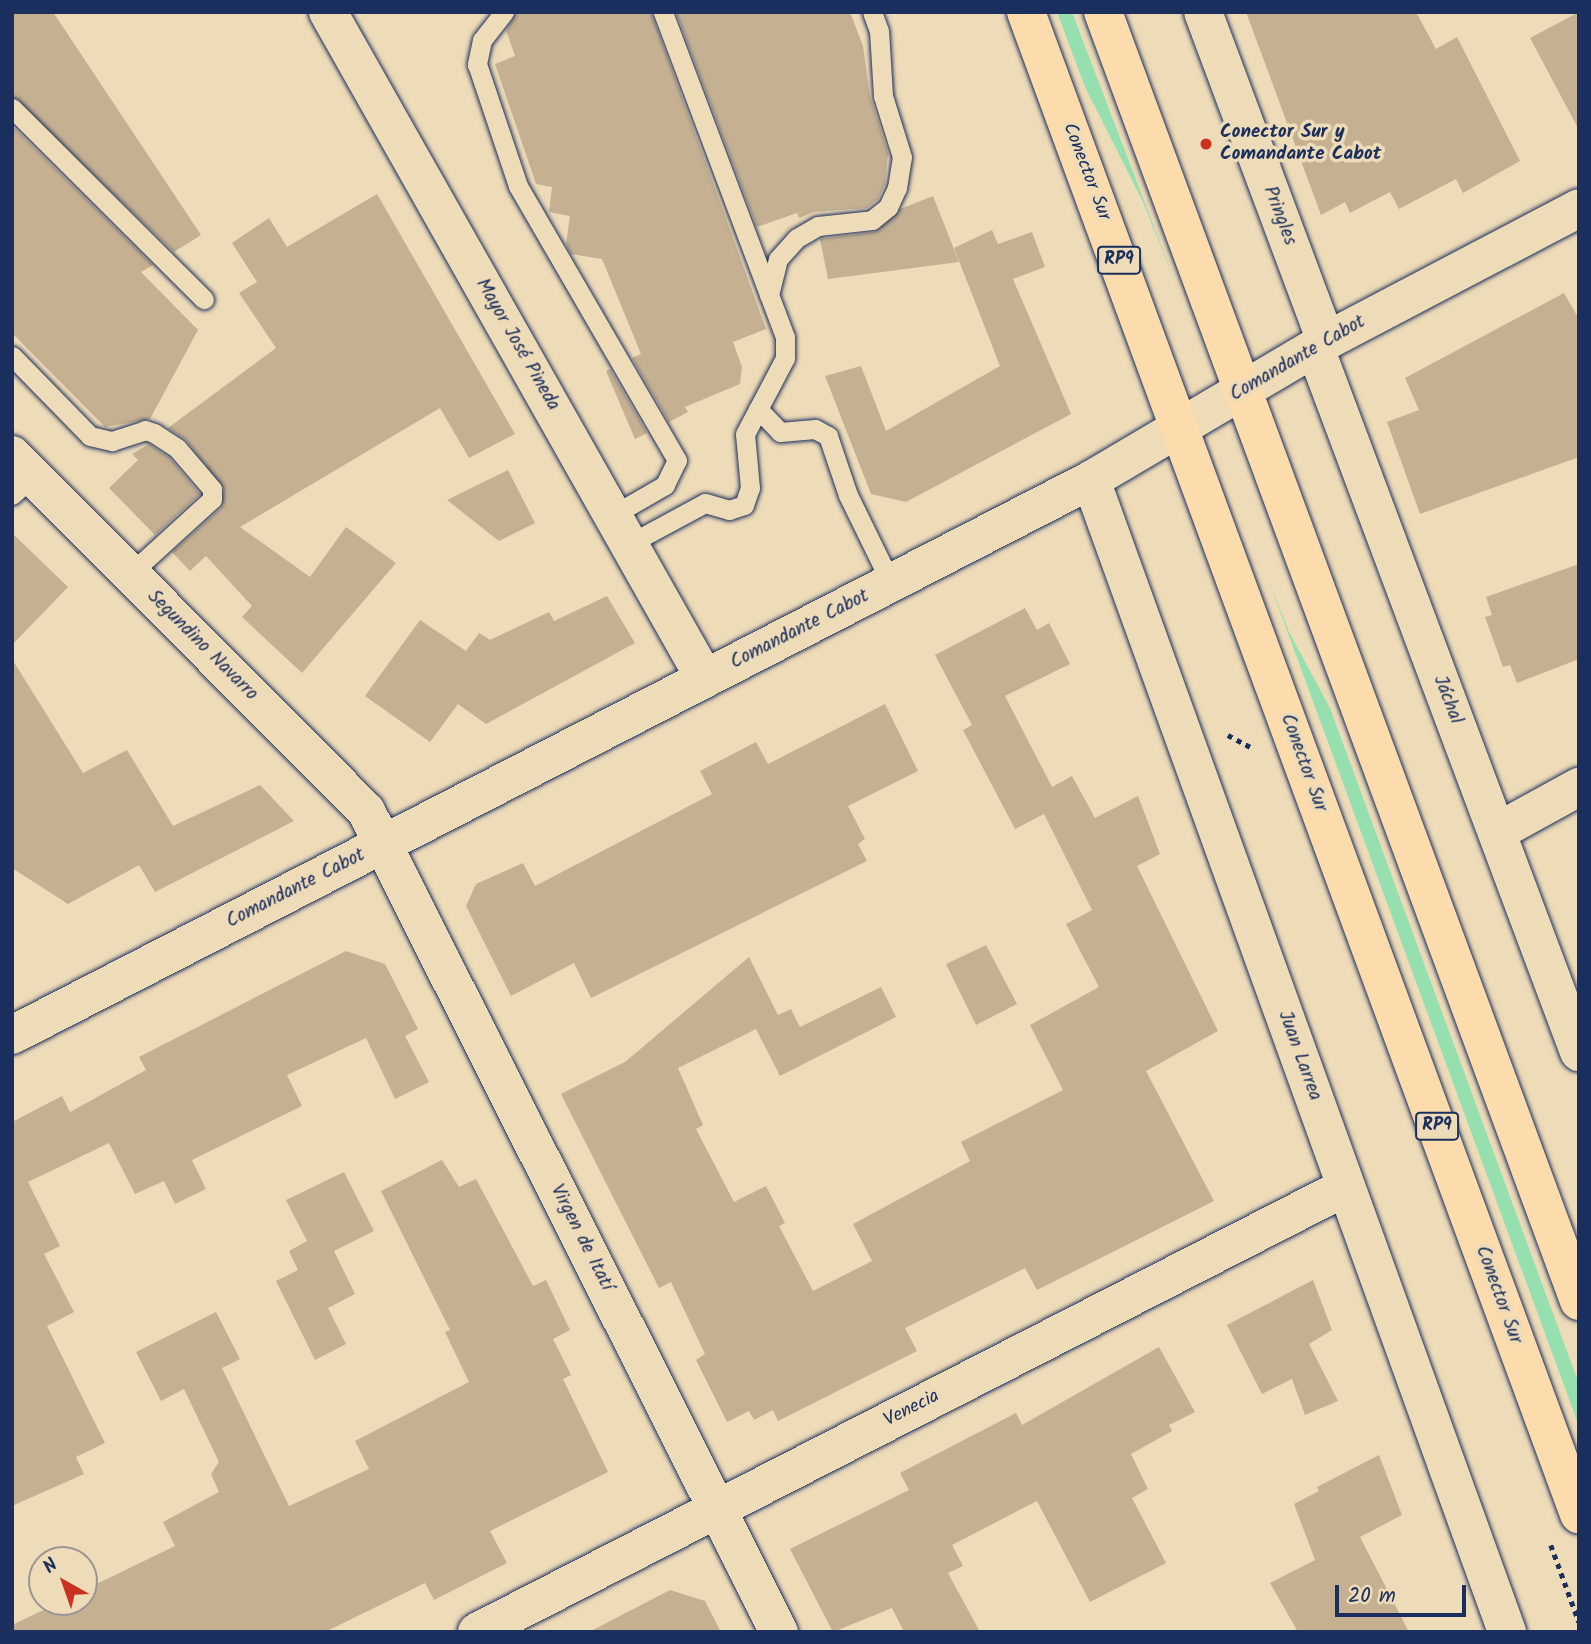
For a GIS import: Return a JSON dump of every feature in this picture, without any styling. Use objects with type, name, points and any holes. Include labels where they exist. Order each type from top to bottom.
[{"type":"main road","name":"Conector Sur","points":[[1026,12],[1182,426],[1579,1514]]},
{"type":"main road","points":[[1103,12],[1579,1301]]},
{"type":"street","name":"Mayor José Pineda","points":[[328,12],[705,679]]},
{"type":"street","name":"Pringles","points":[[1203,12],[1321,344]]},
{"type":"street","name":"Comandante Cabot","points":[[12,1035],[1091,480],[1321,344],[1579,208]]},
{"type":"street","name":"Jáchal","points":[[1321,344],[1579,1052]]},
{"type":"street","name":"Segundino Navarro","points":[[19,475],[130,574],[366,811],[382,844]]},
{"type":"street","name":"Juan Larrea","points":[[1091,480],[1507,1632]]},
{"type":"street","points":[[1497,832],[1579,787]]},
{"type":"street","name":"Virgen de Itatí","points":[[382,844],[779,1632]]},
{"type":"street","name":"Venecia","points":[[477,1632],[1346,1187]]},
{"type":"lane","points":[[504,12],[482,40],[477,64],[518,186],[677,460],[665,485],[621,530]]},
{"type":"lane","points":[[621,530],[705,503],[729,510],[744,505],[750,488],[745,434],[785,358],[785,337],[663,12]]},
{"type":"lane","points":[[769,295],[778,259],[797,238],[818,226],[872,220],[888,207],[897,188],[902,157],[883,96],[879,31],[872,12]]},
{"type":"lane","points":[[12,108],[204,299]]},
{"type":"lane","points":[[12,356],[90,436],[112,441],[145,430],[154,433],[177,448],[212,489],[212,499],[130,574]]},
{"type":"lane","points":[[758,409],[780,432],[814,429],[828,436],[848,495],[891,583]]},
{"type":"green space","points":[[1057,12],[1072,12],[1177,287],[1143,202],[1085,87]]},
{"type":"green space","points":[[1267,576],[1289,632],[1330,708],[1579,1384],[1579,1426]]},
{"type":"building","points":[[12,12],[53,12],[201,235],[174,252],[12,96]]},
{"type":"building","points":[[516,12],[651,12],[766,329],[733,342],[742,367],[740,384],[685,407],[688,412],[669,422],[632,358],[641,354],[602,259],[571,254],[566,244],[570,216],[549,212],[552,187],[536,184],[495,64],[515,56],[506,30]]},
{"type":"building","points":[[676,12],[850,12],[863,46],[870,96],[888,153],[885,184],[878,199],[867,208],[814,212],[799,218],[797,213],[757,227]]},
{"type":"building","points":[[1246,12],[1416,12],[1436,49],[1457,37],[1520,161],[1463,193],[1456,179],[1399,209],[1390,192],[1350,213],[1345,202],[1321,215]]},
{"type":"building","points":[[1579,12],[1579,130],[1530,38]]},
{"type":"building","points":[[12,126],[153,265],[141,272],[198,330],[150,419],[105,427],[12,333]]},
{"type":"building","points":[[377,194],[515,434],[469,458],[440,408],[240,527],[310,577],[346,527],[396,563],[302,673],[242,617],[252,606],[206,556],[190,571],[172,552],[221,508],[224,489],[186,440],[168,428],[276,348],[239,293],[257,282],[232,243],[269,218],[287,247]]},
{"type":"building","points":[[933,196],[959,262],[828,279],[820,239],[874,232],[900,209]]},
{"type":"building","points":[[992,230],[998,244],[1032,232],[1045,267],[1013,279],[1071,414],[906,502],[871,494],[825,376],[861,366],[886,431],[1000,366],[954,248]]},
{"type":"building","points":[[1564,293],[1579,319],[1579,457],[1420,514],[1387,422],[1419,410],[1405,378]]},
{"type":"building","points":[[610,369],[647,433],[635,439],[606,371]]},
{"type":"building","points":[[149,444],[169,457],[200,494],[155,535],[109,488],[138,460],[132,454]]},
{"type":"building","points":[[508,470],[535,523],[499,541],[447,500]]},
{"type":"building","points":[[12,533],[68,587],[12,645]]},
{"type":"building","points":[[1579,564],[1579,659],[1517,683],[1510,665],[1503,667],[1485,617],[1492,615],[1486,597]]},
{"type":"building","points":[[607,596],[635,643],[486,724],[458,704],[430,742],[365,696],[420,620],[466,651],[479,633],[490,640],[549,612],[554,621]]},
{"type":"building","points":[[1025,608],[1037,630],[1049,623],[1070,664],[1005,696],[1052,787],[1072,776],[1095,818],[1138,796],[1160,854],[1137,866],[1218,1031],[1146,1071],[1214,1201],[1037,1290],[1025,1268],[905,1328],[917,1351],[778,1421],[773,1410],[754,1420],[749,1411],[727,1422],[696,1360],[705,1354],[671,1282],[659,1288],[561,1094],[625,1062],[749,957],[778,1015],[791,1009],[800,1027],[881,987],[896,1017],[780,1076],[756,1029],[678,1068],[703,1125],[696,1129],[734,1202],[766,1186],[785,1223],[779,1226],[813,1291],[872,1261],[853,1224],[970,1161],[961,1142],[1063,1090],[1030,1025],[1099,987],[1066,924],[1092,910],[1044,814],[1015,829],[963,730],[972,725],[935,655]]},
{"type":"building","points":[[12,659],[83,773],[127,750],[173,826],[260,785],[294,821],[155,892],[139,865],[68,904],[12,868]]},
{"type":"building","points":[[885,704],[918,771],[848,806],[865,839],[858,844],[867,861],[591,998],[574,963],[511,996],[466,906],[476,884],[523,863],[535,886],[712,794],[700,771],[756,742],[768,764]]},
{"type":"building","points":[[986,945],[1017,1004],[976,1025],[946,964]]},
{"type":"building","points":[[346,951],[385,964],[418,1029],[405,1036],[429,1082],[395,1099],[366,1038],[287,1075],[302,1106],[192,1160],[206,1189],[175,1204],[164,1181],[135,1194],[109,1143],[28,1182],[60,1246],[44,1254],[74,1312],[47,1326],[105,1443],[76,1457],[84,1474],[12,1506],[12,1122],[62,1096],[70,1112],[146,1070],[139,1057]]},
{"type":"building","points":[[442,1160],[459,1187],[476,1179],[533,1286],[546,1280],[570,1330],[553,1339],[571,1375],[563,1379],[608,1472],[490,1531],[507,1563],[434,1600],[425,1583],[325,1632],[12,1632],[12,1625],[31,1616],[98,1616],[98,1583],[175,1546],[163,1522],[219,1492],[211,1474],[219,1462],[184,1389],[161,1401],[136,1352],[216,1312],[240,1359],[222,1368],[289,1506],[369,1469],[355,1441],[469,1382],[445,1332],[450,1330],[381,1191]]},
{"type":"building","points":[[344,1172],[374,1231],[334,1251],[355,1294],[328,1308],[346,1344],[315,1360],[276,1281],[298,1270],[289,1251],[307,1241],[286,1200]]},
{"type":"building","points":[[1313,1280],[1332,1330],[1309,1344],[1338,1401],[1305,1415],[1292,1379],[1262,1394],[1227,1325]]},
{"type":"building","points":[[1159,1347],[1195,1412],[1169,1425],[1172,1431],[1131,1454],[1148,1489],[1132,1498],[1166,1563],[1090,1602],[1037,1501],[952,1545],[963,1566],[948,1573],[980,1632],[904,1632],[892,1608],[833,1632],[790,1549],[909,1490],[900,1473],[1016,1413],[1022,1425]]},
{"type":"building","points":[[1379,1455],[1402,1515],[1360,1537],[1409,1632],[1298,1632],[1270,1583],[1315,1560],[1294,1504],[1319,1491],[1317,1487]]},
{"type":"building","points":[[670,1590],[705,1601],[721,1632],[589,1632]]},
{"type":"place","name":"Conector Sur y Comandante Cabot","points":[[1206,144]]}]
